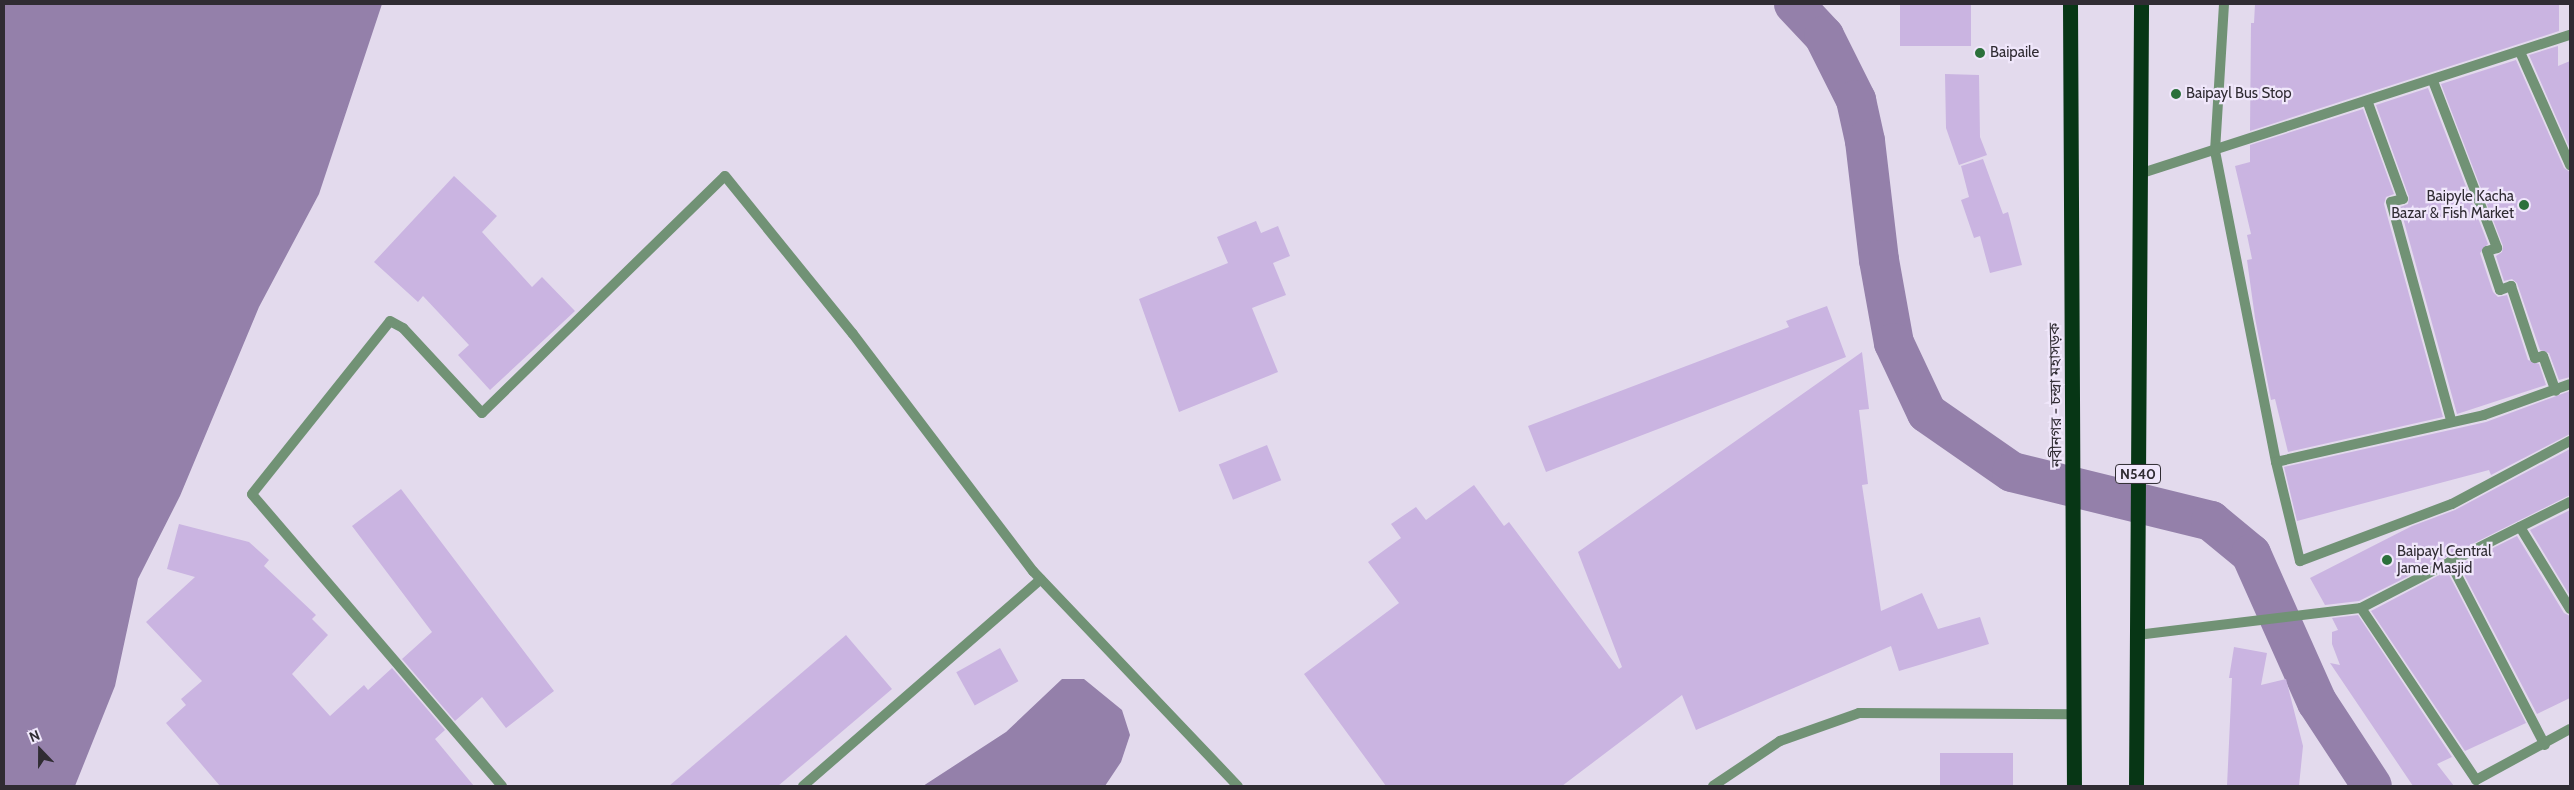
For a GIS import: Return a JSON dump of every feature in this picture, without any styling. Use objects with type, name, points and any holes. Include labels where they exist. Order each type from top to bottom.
[{"type":"highway","name":"নবীনগর - চন্দ্রা মহাসড়ক","points":[[2070,4],[2074,786]]},
{"type":"highway","name":"N540","points":[[2136,786],[2141,4]]},
{"type":"street","points":[[2224,4],[2215,151],[2276,462],[2300,561],[2452,504],[2570,441]]},
{"type":"street","points":[[2140,174],[2368,103],[2570,35]]},
{"type":"street","points":[[2520,52],[2570,165]]},
{"type":"street","points":[[2433,81],[2497,248],[2487,251],[2500,290],[2511,286],[2534,358],[2543,356],[2556,391]]},
{"type":"street","points":[[2368,103],[2403,199],[2390,202],[2451,420]]},
{"type":"street","points":[[502,786],[252,494],[390,320],[403,328],[482,413],[725,176],[853,334],[1040,579],[1238,786]]},
{"type":"street","points":[[2276,462],[2451,420],[2484,415],[2556,391],[2570,384]]},
{"type":"street","points":[[2137,635],[2244,619],[2361,608],[2570,502]]},
{"type":"street","points":[[2520,527],[2570,610]]},
{"type":"street","points":[[2450,562],[2545,745]]},
{"type":"street","points":[[803,786],[1040,579]]},
{"type":"street","points":[[2361,608],[2476,780],[2545,745],[2570,729]]},
{"type":"street","points":[[1713,786],[1780,741],[1859,713],[2074,714]]},
{"type":"shaded area","points":[[4,4],[382,4],[319,194],[259,307],[180,496],[138,579],[115,686],[75,786],[4,786]]},
{"type":"shaded area","points":[[1062,679],[1084,679],[1122,710],[1130,735],[1121,762],[1105,786],[923,786],[1006,732]]},
{"type":"building","points":[[1900,4],[1971,4],[1971,46],[1900,46]]},
{"type":"building","points":[[2255,4],[2559,4],[2559,31],[2250,131],[2251,23],[2254,23]]},
{"type":"building","points":[[2558,46],[2558,66],[2570,61],[2570,149],[2529,55]]},
{"type":"building","points":[[2516,60],[2564,168],[2570,172],[2570,377],[2559,380],[2549,353],[2540,350],[2517,283],[2512,279],[2504,281],[2496,256],[2502,252],[2503,246],[2441,84]]},
{"type":"building","points":[[1945,74],[1979,75],[1980,137],[1987,155],[1959,165],[1946,128]]},
{"type":"building","points":[[2428,88],[2488,244],[2480,253],[2493,292],[2498,297],[2507,295],[2528,360],[2539,364],[2546,385],[2457,414],[2400,207],[2408,204],[2409,197],[2376,105]]},
{"type":"building","points":[[2363,109],[2394,194],[2386,197],[2384,204],[2443,417],[2288,452],[2275,399],[2271,400],[2255,318],[2247,260],[2252,259],[2247,235],[2251,234],[2235,166],[2250,162],[2250,145]]},
{"type":"building","points":[[1983,159],[2003,214],[2008,212],[2022,265],[1990,273],[1980,236],[1974,238],[1961,200],[1969,197],[1961,166]]},
{"type":"building","points":[[454,176],[497,216],[482,232],[532,287],[542,277],[575,311],[490,390],[458,355],[469,345],[423,296],[418,302],[374,262]]},
{"type":"building","points":[[1256,221],[1261,233],[1278,226],[1290,256],[1273,263],[1286,295],[1252,308],[1278,372],[1179,412],[1139,299],[1228,263],[1217,237]]},
{"type":"building","points":[[1827,306],[1846,357],[1546,472],[1528,426],[1789,327],[1786,321]]},
{"type":"building","points":[[1862,352],[1869,409],[1859,410],[1868,484],[1862,485],[1881,611],[1922,593],[1938,629],[1980,617],[1989,644],[1899,671],[1891,646],[1696,730],[1682,695],[1562,786],[1386,786],[1304,674],[1399,603],[1368,562],[1401,538],[1391,524],[1416,507],[1426,520],[1474,485],[1504,526],[1509,522],[1619,669],[1622,667],[1578,552]]},
{"type":"building","points":[[2570,391],[2570,434],[2491,475],[2489,470],[2297,521],[2284,467],[2486,422]]},
{"type":"building","points":[[1267,445],[1281,480],[1233,500],[1219,464]]},
{"type":"building","points":[[2570,449],[2570,495],[2359,601],[2325,605],[2310,578],[2412,526],[2455,510]]},
{"type":"building","points":[[401,489],[554,691],[506,728],[482,697],[455,721],[402,659],[432,632],[352,526]]},
{"type":"building","points":[[2570,510],[2570,596],[2530,530]]},
{"type":"building","points":[[179,524],[249,542],[269,560],[264,566],[316,615],[312,619],[328,635],[292,674],[330,716],[364,685],[368,690],[392,668],[445,730],[435,739],[474,786],[220,786],[166,723],[186,705],[181,699],[202,681],[146,622],[195,577],[167,569]]},
{"type":"building","points":[[2517,536],[2564,613],[2570,616],[2570,698],[2537,714],[2459,565]]},
{"type":"building","points":[[2447,571],[2526,723],[2465,751],[2371,611]]},
{"type":"building","points":[[2358,615],[2452,757],[2437,764],[2454,786],[2413,786],[2330,663],[2340,665],[2332,644],[2332,632],[2338,630],[2332,618]]},
{"type":"building","points":[[846,635],[892,689],[778,786],[669,786]]},
{"type":"building","points":[[2234,647],[2267,653],[2261,685],[2286,679],[2303,746],[2299,786],[2227,786],[2232,678],[2229,678]]},
{"type":"building","points":[[1000,648],[1018,681],[975,705],[956,672]]},
{"type":"building","points":[[1940,753],[2013,753],[2013,786],[1940,786]]},
{"type":"waterway","points":[[1794,4],[1824,36],[1856,100],[1865,141],[1879,260],[1894,343],[1927,413],[2012,472],[2211,521],[2251,554],[2317,702],[2372,786]]},
{"type":"place","name":"Baipaile","points":[[1980,53]]},
{"type":"place","name":"Baipayl Bus Stop","points":[[2176,94]]},
{"type":"place","name":"Baipyle Kacha Bazar & Fish Market","points":[[2524,205]]},
{"type":"place","name":"Baipayl Central Jame Masjid","points":[[2387,560]]}]
